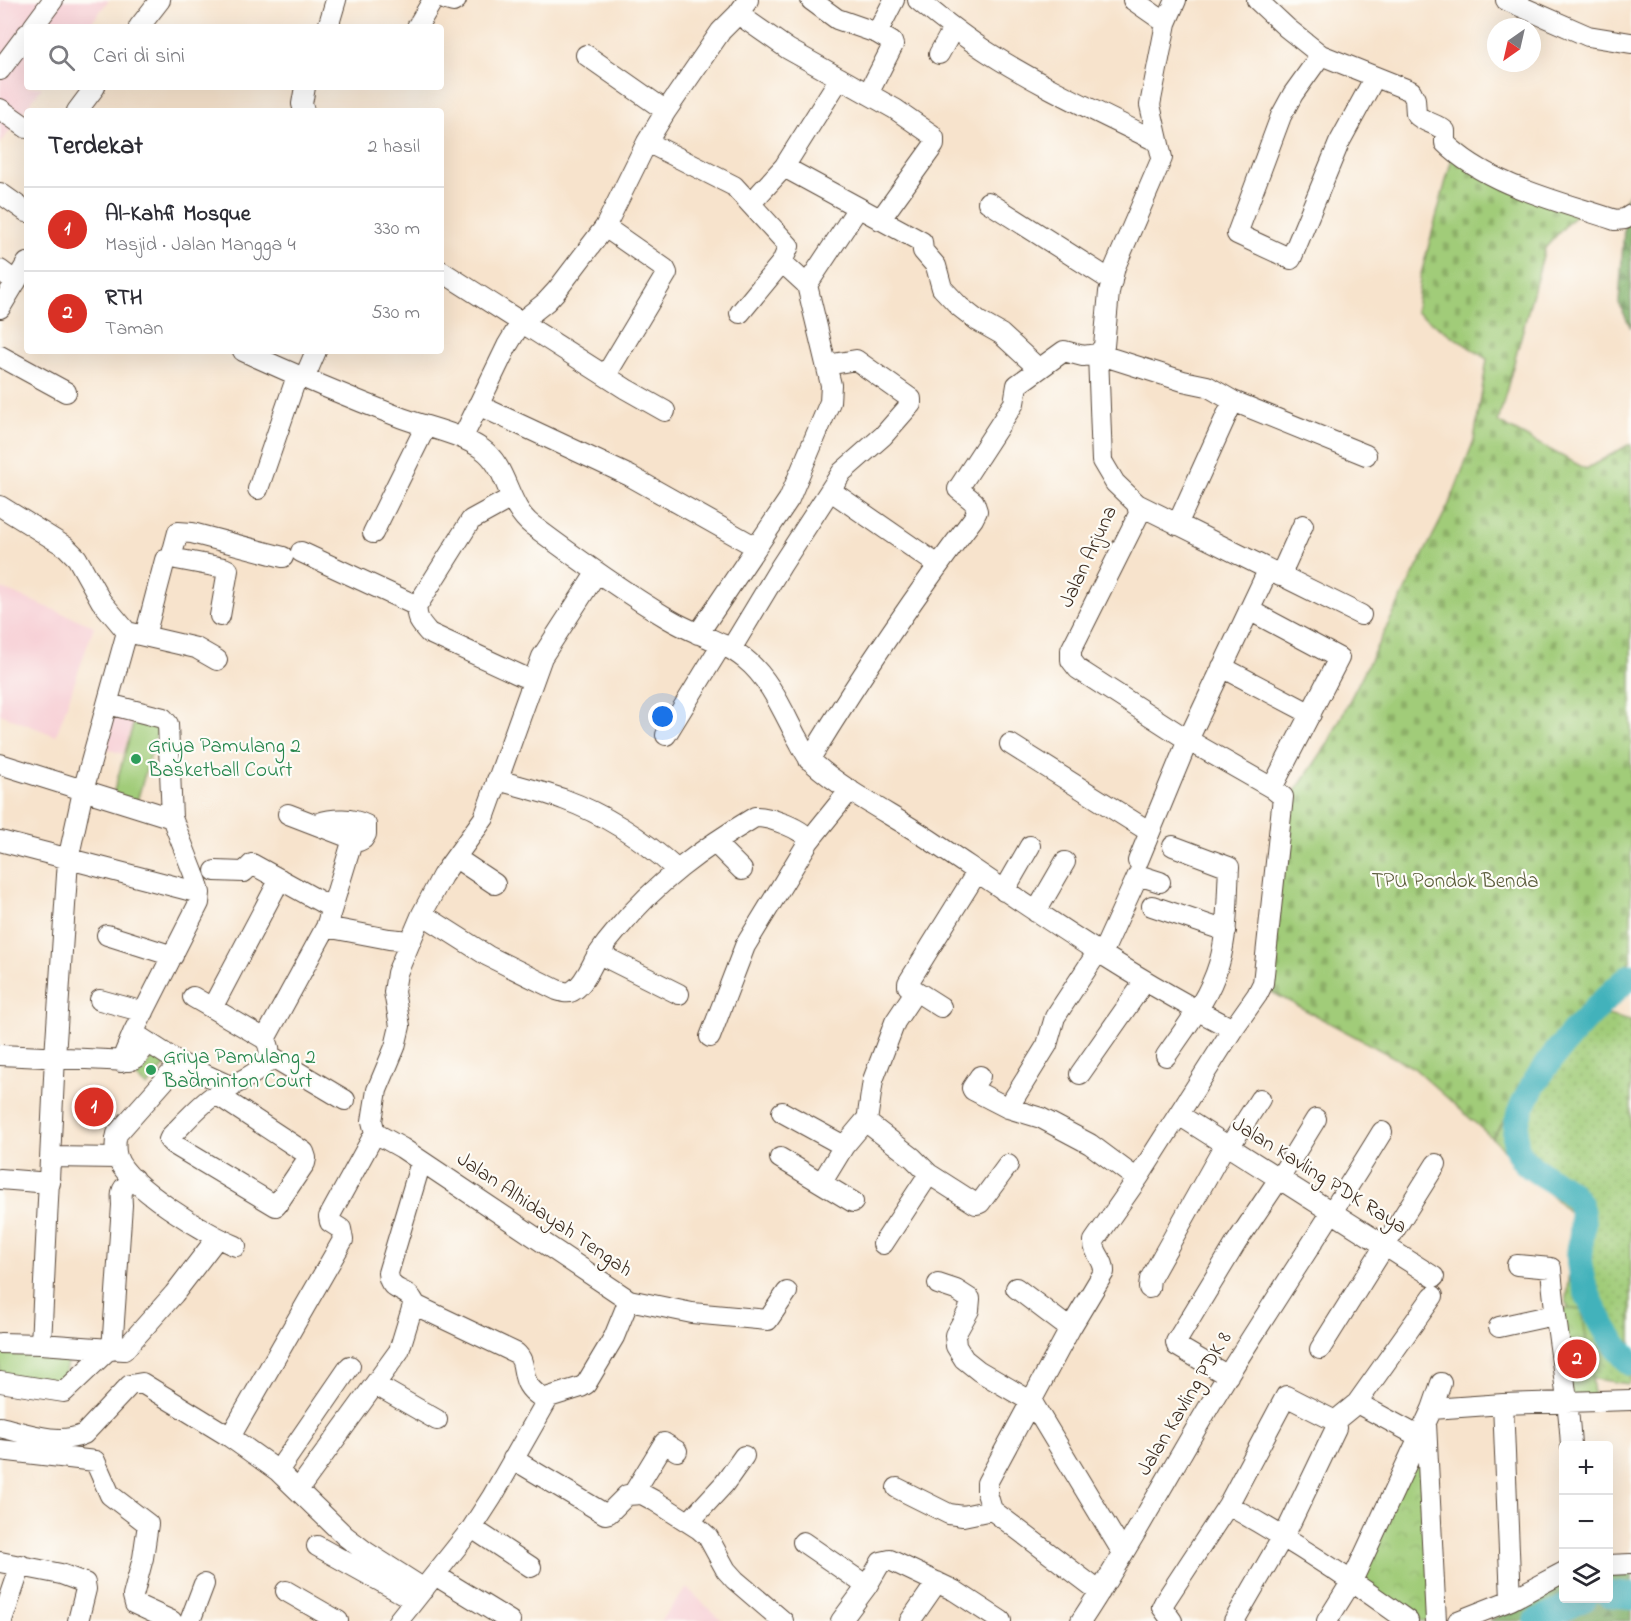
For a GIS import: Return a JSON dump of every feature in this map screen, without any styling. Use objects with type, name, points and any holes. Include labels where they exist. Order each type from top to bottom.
[{"type":"street","points":[[35,24],[53,0]]},
{"type":"street","points":[[141,24],[160,0]]},
{"type":"street","points":[[329,24],[336,0]]},
{"type":"street","points":[[419,24],[433,0]]},
{"type":"street","points":[[446,0],[453,2],[456,0]]},
{"type":"street","points":[[811,0],[837,19],[890,40],[893,45],[868,94]]},
{"type":"street","points":[[877,33],[894,0]]},
{"type":"street","points":[[918,0],[954,29],[1017,70],[1156,141]]},
{"type":"street","points":[[1133,0],[1166,23]]},
{"type":"street","name":"Jalan Arjuna","points":[[1176,0],[1166,23],[1150,105],[1156,141],[1162,158],[1115,267],[1104,346],[1098,354],[1102,461],[1115,483],[1137,504],[1139,514],[1071,650],[1071,660],[1078,669],[1188,740],[1277,792]]},
{"type":"street","points":[[1257,0],[1321,55],[1411,91],[1415,99],[1416,114],[1422,120],[1438,125],[1445,131],[1445,142],[1459,157],[1507,183],[1615,220],[1625,219],[1631,215]]},
{"type":"street","points":[[1506,0],[1534,5],[1588,36],[1631,43]]},
{"type":"street","points":[[463,438],[507,346],[522,321],[557,290],[605,227],[646,142],[721,31],[743,7],[788,49],[895,109],[934,138],[934,145],[880,220]]},
{"type":"street","points":[[939,54],[954,29]]},
{"type":"street","points":[[0,70],[24,38]]},
{"type":"street","points":[[586,55],[666,111]]},
{"type":"street","points":[[1321,55],[1293,94],[1281,116],[1238,234],[1291,260],[1339,143],[1375,77]]},
{"type":"street","points":[[751,203],[784,167],[840,78]]},
{"type":"street","points":[[79,108],[93,90]]},
{"type":"street","points":[[303,108],[304,90]]},
{"type":"street","points":[[0,109],[24,126]]},
{"type":"street","points":[[646,142],[734,186],[789,246],[782,262],[740,313]]},
{"type":"street","points":[[784,167],[922,242],[923,252],[936,266],[942,288],[960,307],[1001,334],[1039,369]]},
{"type":"street","points":[[0,193],[24,210]]},
{"type":"street","points":[[988,202],[1112,281]]},
{"type":"street","points":[[807,285],[858,208]]},
{"type":"street","points":[[605,227],[665,268],[667,273],[606,375]]},
{"type":"street","points":[[698,634],[789,500],[825,417],[831,394],[827,365],[807,285],[782,262]]},
{"type":"street","points":[[0,308],[24,267]]},
{"type":"street","points":[[0,270],[16,282]]},
{"type":"street","points":[[444,273],[665,411]]},
{"type":"street","points":[[809,760],[938,565],[973,519],[977,511],[974,502],[958,489],[1014,403],[1017,385],[1064,351],[1083,356],[1098,354],[1183,381],[1208,386],[1233,401],[1366,455]]},
{"type":"street","points":[[249,354],[301,378],[463,438],[482,449],[495,463],[512,498],[528,522],[597,572],[669,619],[727,646],[757,669],[809,760],[850,790],[907,825],[1036,912],[1145,981],[1233,1029]]},
{"type":"street","points":[[258,489],[301,378],[314,354]]},
{"type":"street","points":[[0,356],[66,392]]},
{"type":"street","points":[[666,735],[847,467],[883,436],[910,406],[911,399],[856,360],[827,365]]},
{"type":"street","points":[[1177,525],[1233,401]]},
{"type":"street","points":[[478,405],[630,476],[756,548]]},
{"type":"street","points":[[373,532],[426,426]]},
{"type":"street","points":[[831,491],[938,565]]},
{"type":"street","points":[[512,498],[471,520],[417,606],[420,624],[429,633],[522,676]]},
{"type":"street","points":[[1137,504],[1272,577],[1360,615]]},
{"type":"street","points":[[0,506],[66,547],[77,558],[101,601],[136,634],[196,648],[217,660]]},
{"type":"street","points":[[1138,861],[1188,740],[1249,610],[1303,525]]},
{"type":"street","points":[[171,558],[176,534],[179,532],[292,554],[417,606]]},
{"type":"street","points":[[41,1344],[55,1057],[69,860],[83,791],[108,704],[165,560],[171,558],[227,569],[220,616]]},
{"type":"street","points":[[230,1437],[343,1240],[341,1229],[330,1222],[329,1218],[375,1133],[372,1121],[377,1090],[395,1047],[400,1026],[394,992],[397,973],[410,941],[442,876],[484,818],[542,657],[597,572]]},
{"type":"street","points":[[1100,1592],[992,1510],[987,1494],[987,1483],[1070,1329],[1104,1272],[1104,1266],[1094,1248],[1094,1242],[1257,995],[1263,982],[1277,792],[1311,714],[1339,658],[1249,610]]},
{"type":"street","points":[[1222,667],[1311,714]]},
{"type":"street","points":[[0,1055],[121,1062],[133,1060],[141,1038],[144,1012],[195,914],[200,893],[172,818],[166,720],[108,704]]},
{"type":"street","points":[[1010,744],[1150,832]]},
{"type":"street","points":[[0,764],[172,818]]},
{"type":"street","points":[[497,780],[564,800],[596,814],[660,855],[676,869]]},
{"type":"street","points":[[710,1037],[745,946],[809,841],[850,790]]},
{"type":"street","points":[[141,1038],[224,1090],[304,1152],[305,1163],[276,1206],[169,1140],[224,1090],[249,1078],[267,1047],[326,927],[353,839],[359,841],[366,834],[366,825],[337,820],[317,824],[288,814]]},
{"type":"street","points":[[422,914],[488,956],[563,992],[573,991],[599,954],[642,902],[676,869],[715,843],[758,816],[780,822],[806,835],[809,841]]},
{"type":"street","points":[[0,841],[200,893]]},
{"type":"street","points":[[715,843],[742,870]]},
{"type":"street","points":[[1004,891],[1030,846]]},
{"type":"street","points":[[1166,1056],[1197,1011],[1211,986],[1219,964],[1226,931],[1229,867],[1173,846]]},
{"type":"street","points":[[456,858],[495,884]]},
{"type":"street","points":[[1036,912],[1065,862]]},
{"type":"street","points":[[215,871],[244,872],[252,864],[332,908]]},
{"type":"street","points":[[941,1006],[915,992],[908,986],[909,980],[977,872]]},
{"type":"street","points":[[1008,1108],[1047,1045],[1051,1024],[1060,1008],[1100,952],[1138,875],[1141,874],[1160,882]]},
{"type":"street","points":[[212,1008],[280,879]]},
{"type":"street","points":[[1152,906],[1226,931]]},
{"type":"street","points":[[326,927],[410,941]]},
{"type":"street","points":[[107,935],[173,956]]},
{"type":"street","points":[[599,954],[679,994]]},
{"type":"street","points":[[1080,1074],[1145,981]]},
{"type":"street","points":[[867,1121],[873,1080],[895,1022],[915,992]]},
{"type":"street","points":[[193,997],[345,1100]]},
{"type":"street","points":[[100,1000],[144,1012]]},
{"type":"street","points":[[180,1062],[120,1130],[116,1139],[117,1158],[134,1179],[154,1197],[217,1238],[236,1246]]},
{"type":"street","points":[[980,1076],[973,1090],[1008,1108],[1041,1118],[1090,1144],[1137,1179]]},
{"type":"street","points":[[1149,1288],[1150,1279],[1227,1146],[1260,1099]]},
{"type":"street","points":[[782,1112],[844,1146]]},
{"type":"street","name":"Jalan Kavling PDK Raya","points":[[1179,1115],[1384,1245],[1433,1287],[1357,1403]]},
{"type":"street","points":[[1228,1376],[1177,1346],[1176,1342],[1236,1243],[1316,1119]]},
{"type":"street","points":[[822,1182],[844,1146],[864,1121],[867,1121]]},
{"type":"street","points":[[867,1121],[929,1174],[977,1204],[1008,1164]]},
{"type":"street","name":"Jalan Kavling PDK 8","points":[[1081,1621],[1228,1376],[1382,1132]]},
{"type":"street","name":"Jalan Alhidayah Tengah","points":[[375,1133],[402,1148],[629,1300],[692,1313],[768,1320],[787,1292]]},
{"type":"street","points":[[51,1157],[117,1158]]},
{"type":"street","points":[[780,1158],[853,1202]]},
{"type":"street","points":[[298,1490],[399,1351],[413,1300],[410,1295],[393,1287],[389,1282],[388,1273],[421,1162]]},
{"type":"street","points":[[1320,1349],[1436,1164]]},
{"type":"street","points":[[883,1244],[929,1174]]},
{"type":"street","points":[[0,1179],[50,1183]]},
{"type":"street","points":[[0,1382],[64,1392],[110,1350],[122,1205],[121,1191],[134,1179]]},
{"type":"street","points":[[0,1343],[110,1350],[127,1348],[174,1294],[217,1238]]},
{"type":"street","points":[[1517,1265],[1550,1267],[1554,1315],[1569,1402],[1571,1441]]},
{"type":"street","points":[[938,1284],[956,1290],[970,1299],[969,1310],[955,1335],[956,1346],[964,1359],[979,1371],[1032,1402],[1123,1553]]},
{"type":"street","points":[[1016,1288],[1070,1329]]},
{"type":"street","points":[[398,1621],[472,1528],[546,1401],[551,1395],[586,1384],[614,1337],[629,1300]]},
{"type":"street","points":[[413,1304],[516,1353],[523,1361],[528,1384],[546,1401]]},
{"type":"street","points":[[1499,1328],[1554,1315]]},
{"type":"street","points":[[278,1472],[350,1366]]},
{"type":"street","points":[[1327,1621],[1352,1581],[1441,1383]]},
{"type":"street","points":[[0,1426],[52,1438],[76,1437],[84,1434],[130,1385],[145,1384],[230,1437],[278,1472],[345,1536],[366,1552],[424,1588]]},
{"type":"street","points":[[376,1385],[437,1420]]},
{"type":"street","points":[[1172,1621],[1162,1607],[1228,1505],[1286,1396],[1335,1421]]},
{"type":"street","points":[[1335,1421],[1357,1403],[1425,1422],[1503,1404],[1631,1400]]},
{"type":"street","points":[[1503,1404],[1511,1599]]},
{"type":"street","points":[[1234,1621],[1283,1536],[1336,1428],[1335,1421]]},
{"type":"street","points":[[1425,1422],[1436,1621]]},
{"type":"street","points":[[633,1494],[664,1443],[677,1451]]},
{"type":"street","points":[[0,1450],[95,1461],[110,1495],[148,1524],[143,1558],[133,1596],[135,1604],[172,1621]]},
{"type":"street","points":[[689,1522],[724,1485],[744,1456]]},
{"type":"street","points":[[513,1459],[604,1514],[609,1513],[627,1495],[642,1494],[655,1500],[708,1537],[726,1570],[783,1621]]},
{"type":"street","points":[[897,1488],[949,1514],[963,1516],[992,1510]]},
{"type":"street","points":[[1228,1505],[1283,1536],[1408,1621]]},
{"type":"street","points":[[472,1528],[531,1567]]},
{"type":"street","points":[[803,1542],[867,1586]]},
{"type":"street","points":[[317,1546],[510,1621]]},
{"type":"street","points":[[849,1619],[879,1564],[885,1560],[896,1562],[937,1582],[1001,1621]]},
{"type":"street","points":[[0,1562],[61,1574],[85,1583],[86,1589],[78,1621]]},
{"type":"street","points":[[1613,1565],[1631,1564]]},
{"type":"street","points":[[2,1621],[21,1565]]},
{"type":"street","points":[[1458,1621],[1511,1599],[1559,1574]]},
{"type":"street","points":[[910,1621],[937,1582]]},
{"type":"street","points":[[189,1621],[204,1584]]},
{"type":"street","points":[[286,1591],[338,1621]]},
{"type":"shaded area","points":[[0,0],[109,0],[90,24],[24,24],[24,90],[40,90],[27,108],[24,108],[24,111],[0,144]]},
{"type":"shaded area","points":[[0,588],[94,626],[56,736],[0,714]]},
{"type":"shaded area","points":[[114,712],[134,718],[123,754],[103,748]]},
{"type":"shaded area","points":[[687,1588],[722,1621],[660,1621]]},
{"type":"green space","name":"TPU Pondok Benda","points":[[1456,143],[1514,179],[1583,206],[1545,248],[1498,422],[1586,469],[1631,445],[1631,960],[1545,1062],[1492,1138],[1414,1068],[1266,989],[1287,803],[1327,745],[1451,500],[1474,440],[1487,359],[1416,312],[1420,278]]},
{"type":"green space","points":[[1631,191],[1631,328],[1619,303],[1626,199]]},
{"type":"green space","name":"Griya Pamulang 2 Basketball Court","points":[[135,718],[160,723],[137,801],[113,794]]},
{"type":"green space","points":[[1587,1010],[1631,1021],[1631,1379],[1628,1384],[1583,1377],[1566,1299],[1575,1218],[1492,1138],[1545,1062]]},
{"type":"green space","name":"Griya Pamulang 2 Badminton Court","points":[[156,1054],[167,1064],[147,1087],[136,1077]]},
{"type":"green space","points":[[1560,1308],[1582,1310],[1595,1401],[1568,1398]]},
{"type":"green space","points":[[0,1349],[69,1353],[62,1387],[0,1376]]},
{"type":"green space","points":[[1427,1433],[1436,1621],[1422,1621],[1352,1581]]},
{"type":"green space","points":[[1631,1571],[1631,1621],[1489,1621],[1559,1584],[1559,1603],[1613,1603],[1613,1572]]},
{"type":"waterway","points":[[1631,976],[1595,1009],[1551,1059],[1533,1086],[1520,1112],[1515,1137],[1521,1157],[1527,1164],[1563,1188],[1577,1201],[1582,1215],[1583,1228],[1579,1259],[1584,1285],[1605,1329],[1631,1363]]},
{"type":"waterway","points":[[1613,1594],[1631,1596]]},
{"type":"waterway","points":[[1537,1621],[1575,1603]]},
{"type":"place","name":"Griya Pamulang 2 Basketball Court","points":[[136,759]]},
{"type":"place","name":"Griya Pamulang 2 Badminton Court","points":[[151,1070]]},
{"type":"place","name":"Al-Kahfi Mosque","points":[[94,1107]]},
{"type":"place","name":"RTH","points":[[1577,1359]]}]
